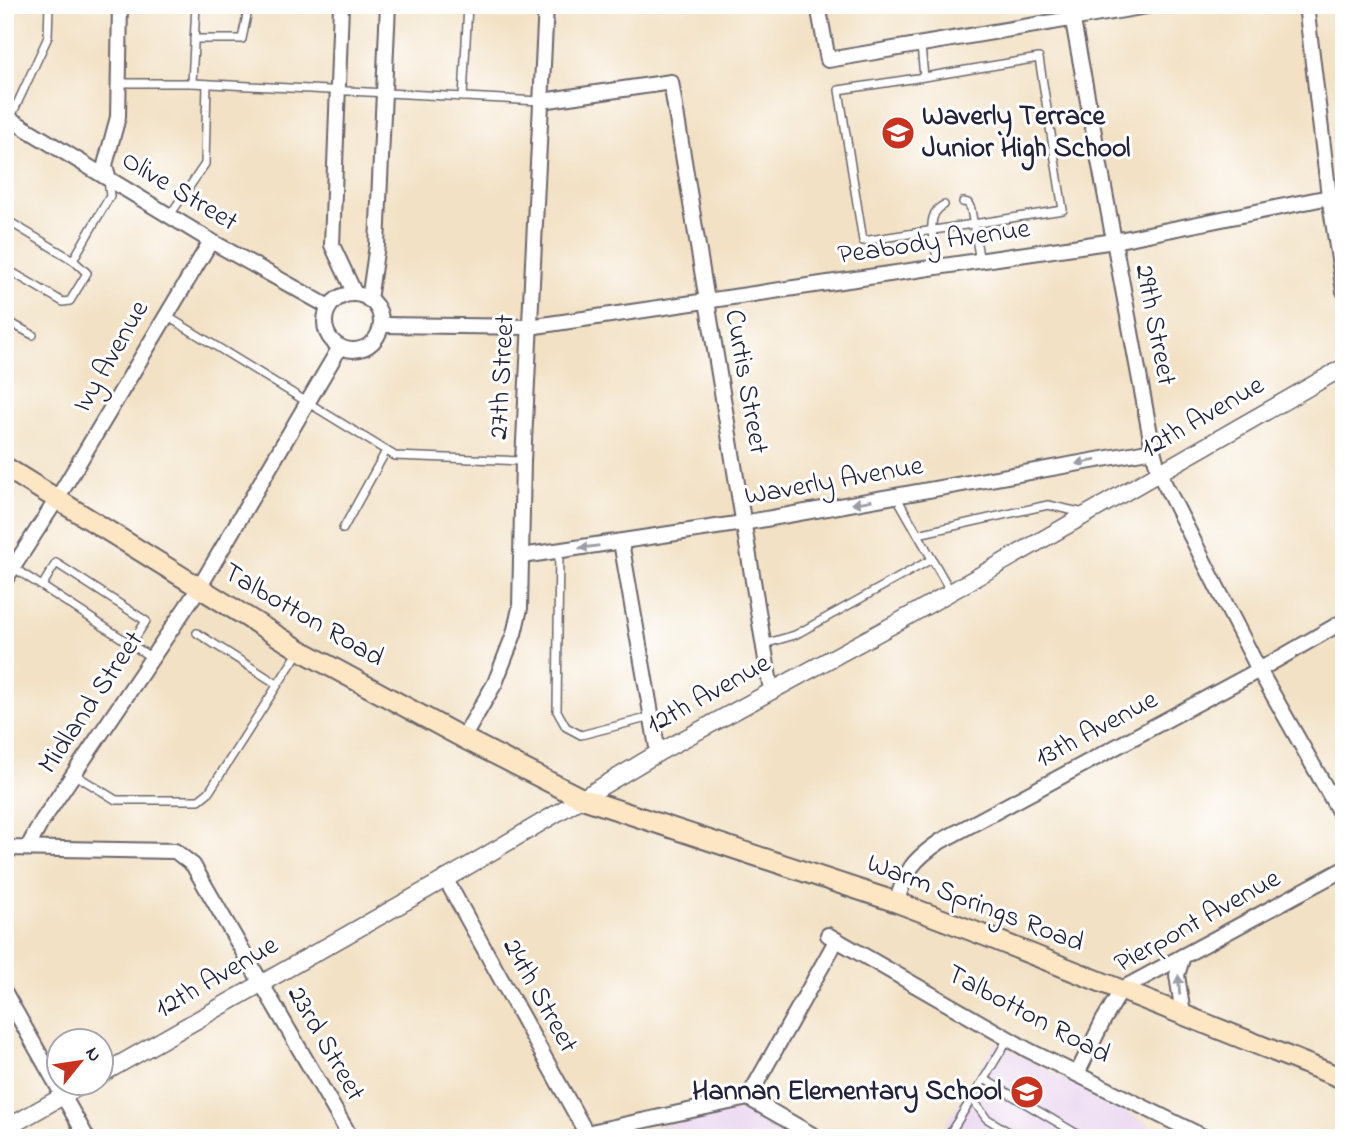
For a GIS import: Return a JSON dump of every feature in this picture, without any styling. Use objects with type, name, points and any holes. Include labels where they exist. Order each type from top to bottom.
[{"type":"main road","name":"Talbotton Road","points":[[5,467],[300,650],[463,738],[582,798]]},
{"type":"main road","name":"Warm Springs Road","points":[[582,798],[896,902],[1122,989],[1344,1079]]},
{"type":"street","points":[[108,176],[105,165],[118,117],[120,5]]},
{"type":"street","points":[[341,5],[332,245],[362,297],[380,315],[381,325],[379,334],[366,347],[358,350],[340,347],[333,342],[325,325],[329,307],[341,297],[362,297]]},
{"type":"street","points":[[362,297],[377,245],[388,5]]},
{"type":"street","name":"27th Street","points":[[463,738],[495,683],[514,634],[520,608],[523,461],[546,5]]},
{"type":"street","points":[[818,5],[828,60],[921,46],[1071,11],[1153,5]]},
{"type":"street","points":[[1306,5],[1336,195],[1344,291]]},
{"type":"street","name":"29th Street","points":[[1071,11],[1159,473],[1259,670],[1344,820]]},
{"type":"street","name":"Curtis Street","points":[[542,101],[671,82],[771,690]]},
{"type":"street","name":"Olive Street","points":[[8,118],[108,176],[211,241],[329,307]]},
{"type":"street","name":"Peabody Avenue","points":[[529,327],[1114,241],[1336,195]]},
{"type":"street","name":"Ivy Avenue","points":[[5,580],[57,499],[211,241]]},
{"type":"street","points":[[381,325],[529,327]]},
{"type":"street","name":"Midland Street","points":[[28,847],[42,821],[199,588],[340,347]]},
{"type":"street","name":"12th Avenue","points":[[116,1066],[658,753],[951,592],[1344,367]]},
{"type":"street","name":"Waverly Avenue","points":[[522,556],[743,523],[1153,450]]},
{"type":"street","points":[[621,542],[658,753]]},
{"type":"street","name":"13th Avenue","points":[[896,902],[908,869],[922,854],[941,841],[1259,670],[1344,621]]},
{"type":"street","points":[[5,848],[28,847]]},
{"type":"street","name":"23rd Street","points":[[28,847],[175,851],[193,865],[351,1138]]},
{"type":"street","name":"Pierpont Avenue","points":[[1077,1074],[1122,989],[1344,869]]},
{"type":"street","name":"24th Street","points":[[445,878],[584,1136]]},
{"type":"street","name":"Talbotton Road","points":[[748,1098],[832,938],[1008,1039],[1206,1138]]},
{"type":"street","points":[[1183,956],[1177,975],[1183,1014]]},
{"type":"street","points":[[5,993],[46,1067]]},
{"type":"street","points":[[5,1129],[59,1098]]},
{"type":"street","points":[[63,1098],[87,1138]]},
{"type":"street","points":[[584,1136],[748,1098],[818,1138]]},
{"type":"lane","points":[[8,118],[48,37],[49,5]]},
{"type":"lane","points":[[192,83],[196,5]]},
{"type":"lane","points":[[194,39],[242,39],[249,5]]},
{"type":"lane","points":[[463,97],[468,5]]},
{"type":"lane","points":[[921,46],[924,77]]},
{"type":"lane","points":[[1039,58],[1063,210],[863,241],[839,90],[924,77],[1039,58]]},
{"type":"lane","points":[[119,83],[192,83],[542,101]]},
{"type":"lane","points":[[170,215],[205,164],[206,84]]},
{"type":"lane","points":[[73,260],[110,196],[108,176]]},
{"type":"lane","points":[[963,202],[968,203],[975,225],[980,262]]},
{"type":"lane","points":[[939,267],[932,215],[935,209],[944,205]]},
{"type":"lane","points":[[5,219],[73,260],[87,272],[70,301],[63,302],[5,268]]},
{"type":"lane","points":[[165,315],[395,456],[523,461]]},
{"type":"lane","points":[[5,320],[33,335]]},
{"type":"lane","points":[[342,529],[386,451]]},
{"type":"lane","points":[[895,496],[951,592]]},
{"type":"lane","points":[[918,534],[1048,505],[1088,514]]},
{"type":"lane","points":[[559,551],[557,711],[566,727],[582,735],[650,717]]},
{"type":"lane","points":[[764,644],[794,635],[932,559]]},
{"type":"lane","points":[[42,586],[56,564],[92,590],[146,621],[131,644]]},
{"type":"lane","points":[[14,568],[81,608],[152,658]]},
{"type":"lane","points":[[197,633],[277,684]]},
{"type":"lane","points":[[74,774],[116,800],[198,800],[209,792],[300,650]]},
{"type":"lane","points":[[947,1138],[1008,1039]]},
{"type":"lane","points":[[984,1079],[1084,1138]]},
{"type":"lane","points":[[972,1098],[986,1118],[1018,1138]]},
{"type":"shaded area","name":"Hannan Elementary School","points":[[996,1042],[1174,1138],[938,1138]]},
{"type":"shaded area","name":"Hannan Elementary School","points":[[743,1109],[796,1138],[599,1138]]},
{"type":"place","name":"Waverly Terrace Junior High School","points":[[898,133]]},
{"type":"place","name":"Hannan Elementary School","points":[[1027,1092]]}]
